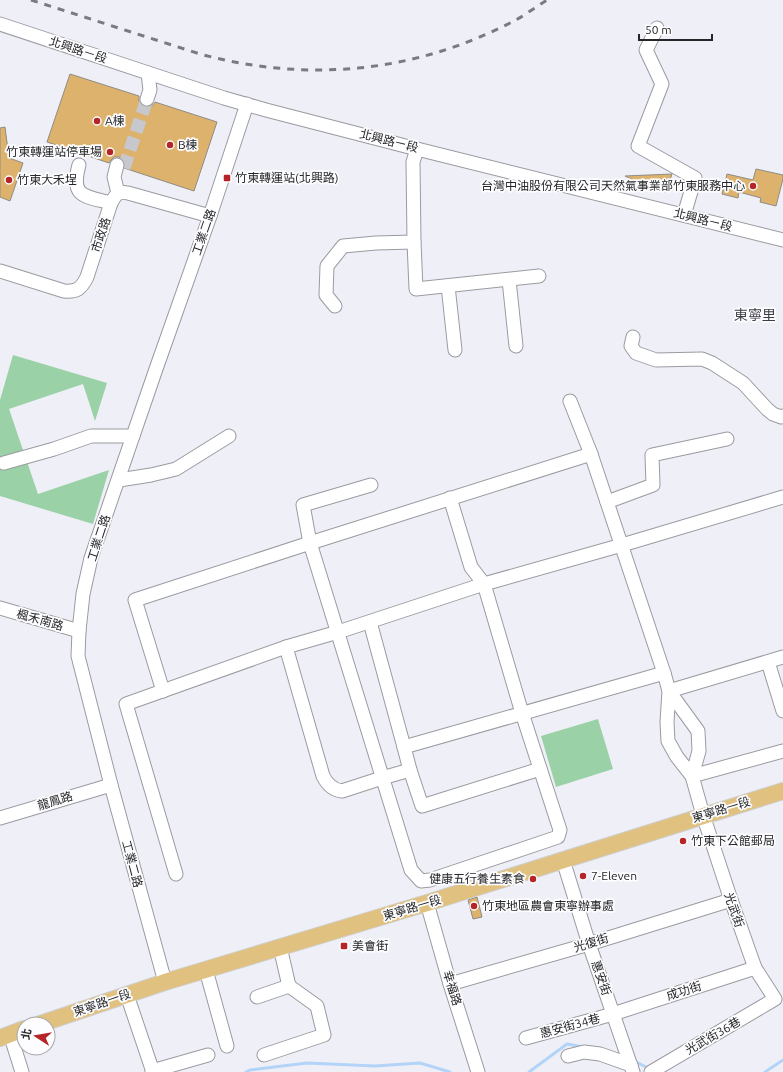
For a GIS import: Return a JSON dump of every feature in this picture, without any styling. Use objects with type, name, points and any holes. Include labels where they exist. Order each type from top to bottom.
[{"type":"main road","name":"東寧路一段","points":[[56,1019],[165,982],[427,903],[783,791]]},
{"type":"street","name":"北興路ㄧ段","points":[[0,24],[247,104],[783,240]]},
{"type":"street","points":[[657,28],[646,50],[662,84],[638,146],[695,178],[684,215]]},
{"type":"street","points":[[144,98],[148,73]]},
{"type":"street","name":"工業二路","points":[[165,982],[111,785],[78,656],[79,631],[83,594],[92,558],[247,104]]},
{"type":"street","points":[[417,148],[413,162],[416,289],[539,276]]},
{"type":"street","points":[[79,165],[76,183],[79,191],[85,196],[115,198],[123,192],[210,216]]},
{"type":"street","points":[[115,198],[114,177],[120,166]]},
{"type":"street","name":"市政路","points":[[1,275],[64,291],[71,292],[78,290],[87,277],[115,198]]},
{"type":"street","points":[[335,306],[326,295],[327,266],[343,246],[414,242]]},
{"type":"street","points":[[509,280],[516,346]]},
{"type":"street","points":[[448,286],[455,350]]},
{"type":"street","points":[[633,337],[631,346],[636,353],[643,356],[656,360],[702,359],[712,363],[743,383],[773,414],[781,417],[783,416]]},
{"type":"street","points":[[570,401],[591,454],[664,673],[669,691],[667,722],[668,741],[677,757],[692,776]]},
{"type":"street","points":[[4,463],[54,449],[91,436],[133,436]]},
{"type":"street","points":[[119,480],[176,469],[229,436]]},
{"type":"street","points":[[607,502],[653,486],[652,455],[727,439]]},
{"type":"street","points":[[163,691],[135,600],[591,454]]},
{"type":"street","points":[[371,485],[303,505],[310,543],[382,778],[412,870],[421,881],[430,880],[558,837],[560,830],[522,713],[484,584],[471,567],[450,498]]},
{"type":"street","points":[[176,874],[126,704],[286,647],[370,622],[484,584],[622,545],[783,496]]},
{"type":"street","name":"楓禾南路","points":[[0,608],[79,631]]},
{"type":"street","points":[[370,622],[410,770],[422,806],[540,769]]},
{"type":"street","points":[[286,647],[323,776],[327,783],[342,791],[410,770]]},
{"type":"street","points":[[669,691],[783,657]]},
{"type":"street","points":[[768,662],[783,711]]},
{"type":"street","points":[[404,747],[664,673]]},
{"type":"street","points":[[669,691],[698,731],[699,751],[692,776]]},
{"type":"street","points":[[692,776],[783,751]]},
{"type":"street","name":"光武街","points":[[692,776],[703,816],[755,968],[775,999]]},
{"type":"street","name":"龍鳳路","points":[[0,818],[111,785]]},
{"type":"street","name":"惠安街","points":[[563,860],[589,944],[632,1068]]},
{"type":"street","name":"光復街","points":[[450,984],[589,944],[731,900]]},
{"type":"street","name":"幸福路","points":[[427,903],[450,984],[478,1072]]},
{"type":"street","points":[[264,1055],[324,1035],[317,1006],[289,986],[280,947]]},
{"type":"street","name":"成功街","points":[[613,1014],[755,968]]},
{"type":"street","points":[[206,970],[227,1046]]},
{"type":"street","points":[[257,996],[289,986]]},
{"type":"street","points":[[127,995],[152,1072],[208,1055]]},
{"type":"street","name":"光武街36巷","points":[[651,1072],[775,999]]},
{"type":"street","name":"惠安街34巷","points":[[526,1038],[613,1014]]},
{"type":"street","points":[[11,1034],[22,1072]]},
{"type":"street","points":[[568,1056],[584,1052],[600,1054],[632,1068]]},
{"type":"green space","points":[[13,355],[107,383],[95,421],[83,384],[9,409],[38,494],[109,470],[93,524],[0,496],[0,400]]},
{"type":"green space","points":[[598,719],[613,769],[556,787],[541,736]]},
{"type":"building","points":[[70,74],[139,96],[141,105],[144,106],[149,107],[155,102],[217,122],[194,191],[124,168],[125,162],[119,157],[114,157],[109,163],[47,142]]},
{"type":"building","name":"竹東大禾埕","points":[[5,127],[9,158],[23,163],[10,201],[0,197],[0,128]]},
{"type":"building","name":"台灣中油股份有限公司天然氣事業部竹東服務中心","points":[[756,169],[783,175],[776,206],[760,202],[761,198],[739,192],[738,198],[722,194],[727,174],[753,180]]},
{"type":"building","points":[[672,174],[666,192],[649,188],[625,176]]},
{"type":"building","name":"竹東地區農會東寧辦事處","points":[[477,897],[482,917],[473,919],[468,900]]},
{"type":"waterway","points":[[529,1072],[567,1044],[583,1047]]},
{"type":"waterway","points":[[765,1072],[783,1060]]},
{"type":"waterway","points":[[246,1072],[250,1070],[307,1063],[375,1066],[420,1063],[450,1072]]},
{"type":"waterway","points":[[638,1063],[646,1067]]},
{"type":"tunnel","points":[[124,168],[147,99]]},
{"type":"railway","points":[[31,0],[200,54],[240,63],[281,68],[320,70],[360,68],[399,62],[438,52],[476,39],[514,21],[547,0]]},
{"type":"place","name":"A棟","points":[[97,121]]},
{"type":"place","name":"B棟","points":[[170,145]]},
{"type":"place","name":"竹東轉運站停車場","points":[[110,152]]},
{"type":"place","name":"竹東轉運站(北興路)","points":[[227,178]]},
{"type":"place","name":"竹東大禾埕","points":[[9,180]]},
{"type":"place","name":"台灣中油股份有限公司天然氣事業部竹東服務中心","points":[[753,186]]},
{"type":"place","name":"竹東下公館郵局","points":[[683,841]]},
{"type":"place","name":"7-Eleven","points":[[583,876]]},
{"type":"place","name":"健康五行養生素食","points":[[533,879]]},
{"type":"place","name":"竹東地區農會東寧辦事處","points":[[474,906]]},
{"type":"place","name":"美會街","points":[[344,946]]},
{"type":"district","name":"東寧里","points":[[755,315]]}]
